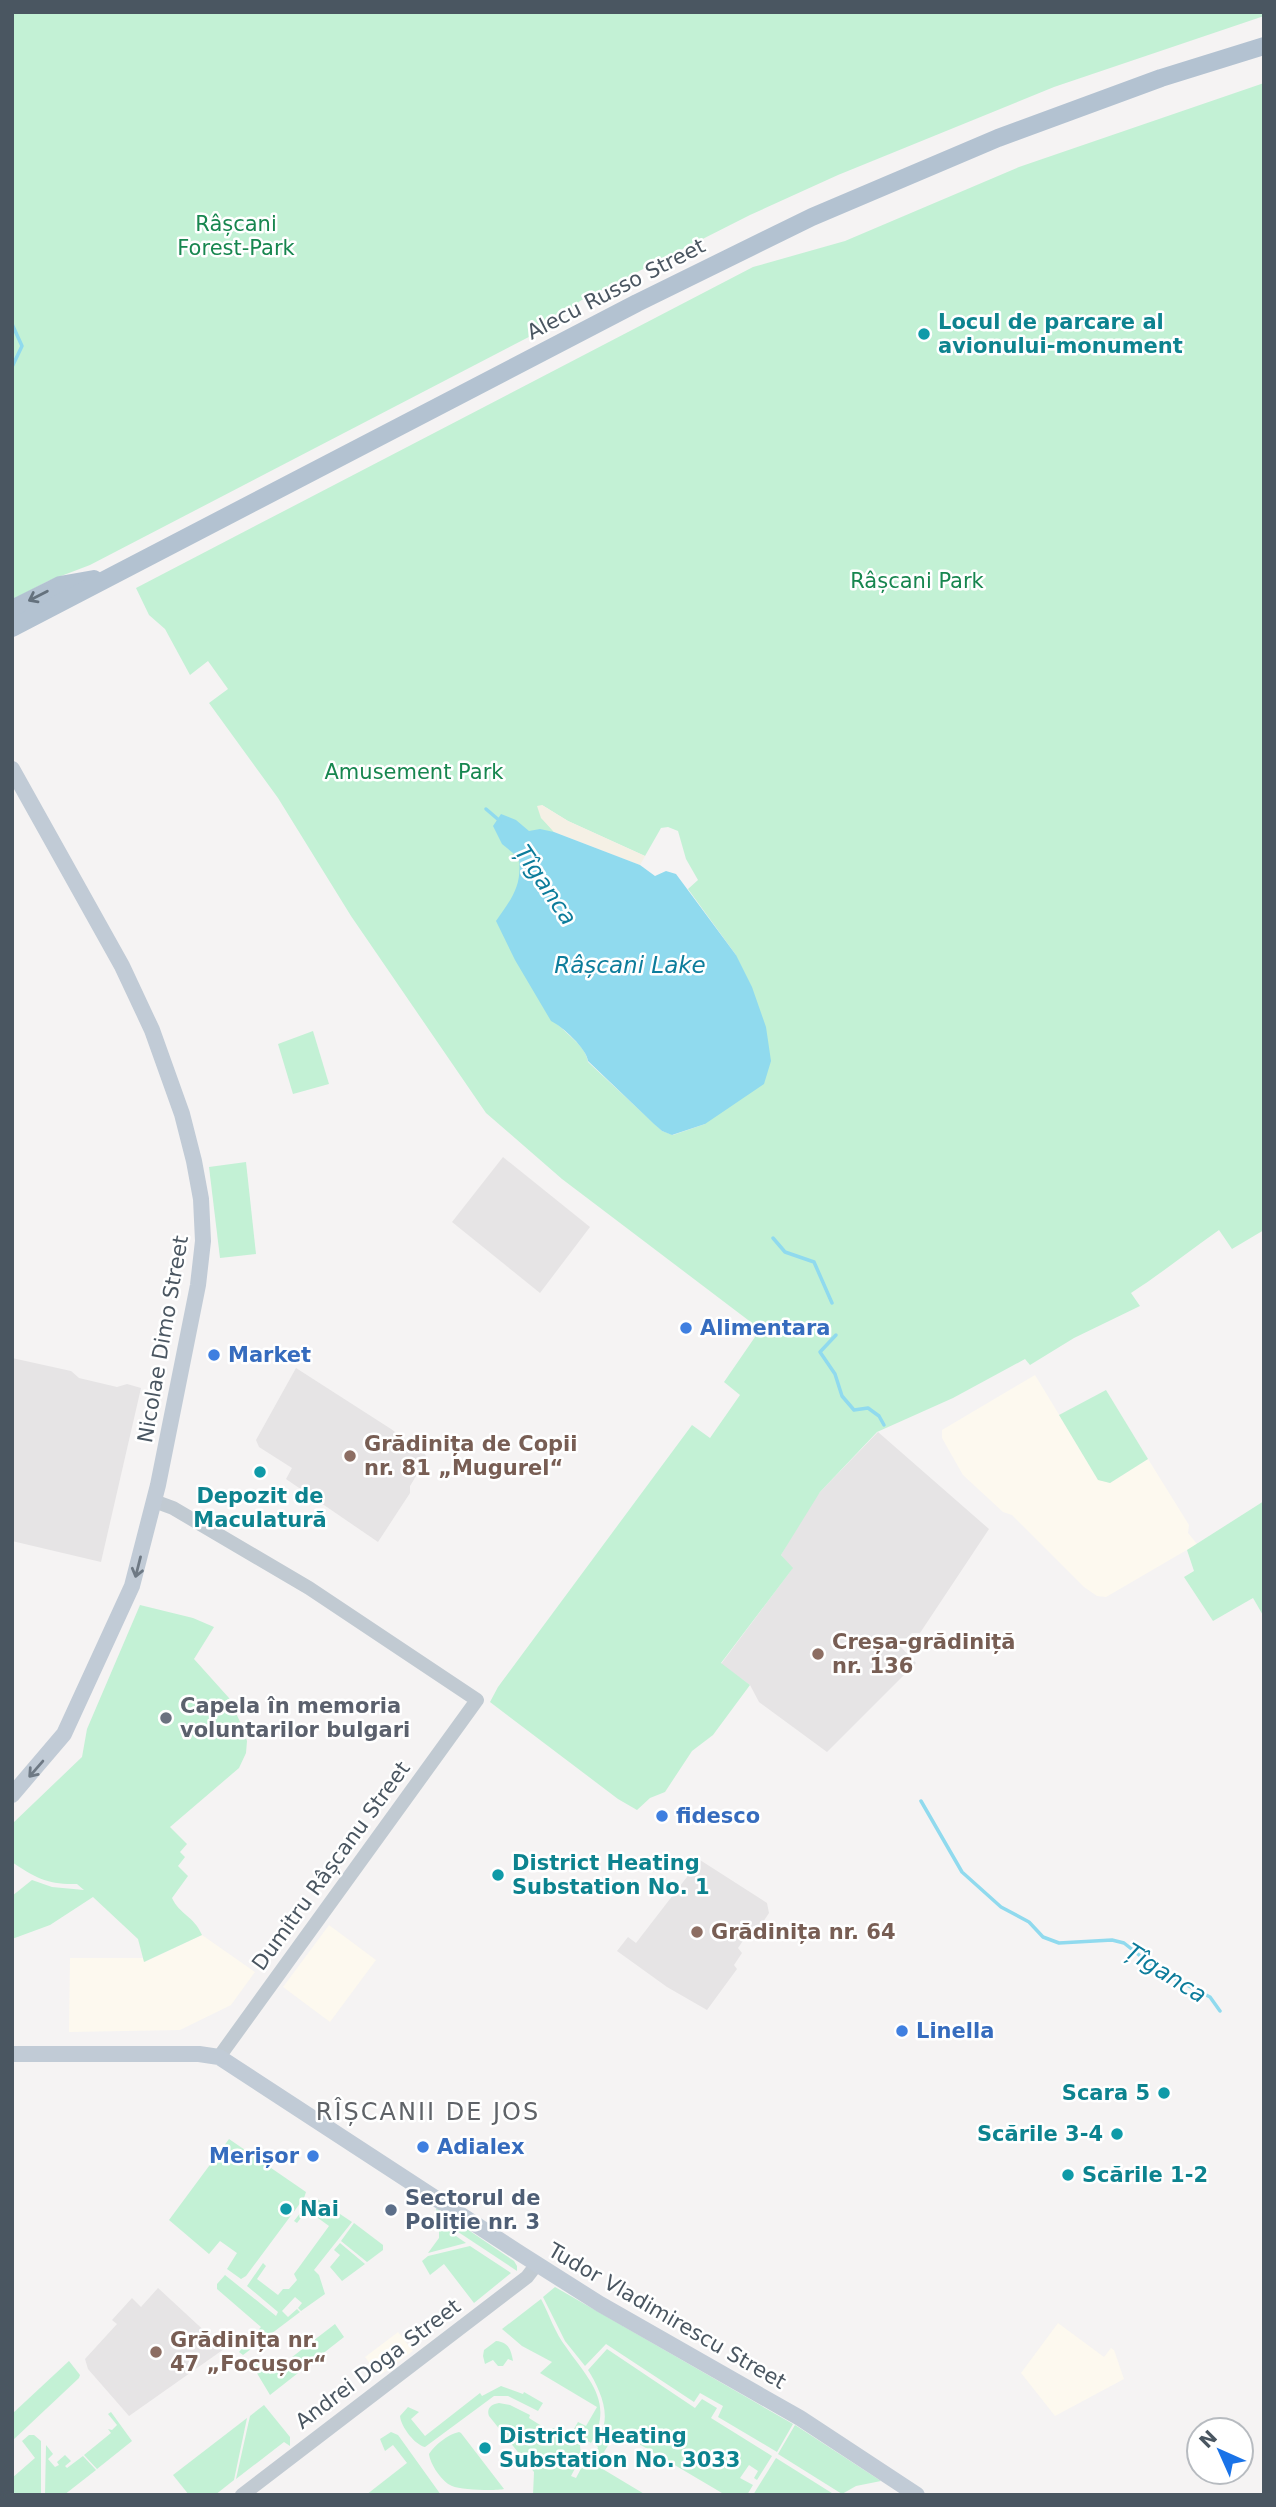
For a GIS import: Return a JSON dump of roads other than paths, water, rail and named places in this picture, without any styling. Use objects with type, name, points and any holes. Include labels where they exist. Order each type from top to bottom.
[{"type":"main road","name":"Alecu Russo Street","points":[[12,628],[637,303],[812,217],[998,138],[1161,78],[1264,46]]},
{"type":"main road","points":[[12,609],[60,585],[112,576]]},
{"type":"main road","name":"Nicolae Dimo Street","points":[[12,769],[139,1000],[174,1091],[198,1177],[203,1220],[201,1262],[154,1501],[132,1586],[64,1734],[12,1795]]},
{"type":"main road","name":"Tudor Vladimirescu Street","points":[[12,2054],[189,2054],[219,2057],[600,2304],[800,2418],[916,2495]]},
{"type":"street","name":"Dumitru Râșcanu Street","points":[[154,1501],[196,1521],[309,1588],[477,1700],[219,2057]]},
{"type":"street","name":"Andrei Doga Street","points":[[242,2495],[527,2277],[537,2264]]},
{"type":"water","name":"Râșcani Lake","points":[[501,814],[516,820],[529,831],[540,829],[554,832],[640,865],[655,876],[666,871],[676,874],[736,955],[752,987],[766,1027],[771,1061],[764,1084],[705,1124],[672,1135],[654,1124],[588,1061],[573,1038],[551,1021],[515,960],[496,921],[515,891],[520,868],[519,858],[502,844],[493,826]]},
{"type":"waterway","name":"Țîganca","points":[[12,324],[22,346],[12,367]]},
{"type":"waterway","name":"Țîganca","points":[[486,809],[500,821]]},
{"type":"waterway","name":"Țîganca","points":[[773,1238],[785,1252],[814,1262],[832,1303]]},
{"type":"waterway","name":"Țîganca","points":[[836,1335],[820,1352],[835,1374],[842,1396],[854,1410],[868,1408],[879,1416],[884,1425]]},
{"type":"waterway","name":"Țîganca","points":[[921,1801],[962,1872],[1001,1907],[1029,1922],[1043,1937],[1059,1943],[1112,1940],[1124,1943],[1158,1970],[1210,1997],[1220,2011]]},
{"type":"place","name":"Locul de parcare al avionului-monument","points":[[924,334]]},
{"type":"place","name":"Alimentara","points":[[686,1328]]},
{"type":"place","name":"Market","points":[[214,1355]]},
{"type":"place","name":"Grădinița de Copii nr. 81 „Mugurel“","points":[[350,1456]]},
{"type":"place","name":"Depozit de Maculatură","points":[[260,1472]]},
{"type":"place","name":"Creșa-grădiniță nr. 136","points":[[818,1654]]},
{"type":"place","name":"Capela în memoria voluntarilor bulgari","points":[[166,1718]]},
{"type":"place","name":"fidesco","points":[[662,1816]]},
{"type":"place","name":"District Heating Substation No. 1","points":[[498,1875]]},
{"type":"place","name":"Grădinița nr. 64","points":[[697,1932]]},
{"type":"place","name":"Linella","points":[[902,2031]]},
{"type":"place","name":"Scara 5","points":[[1164,2093]]},
{"type":"place","name":"Scările 3-4","points":[[1117,2134]]},
{"type":"place","name":"Adialex","points":[[423,2147]]},
{"type":"place","name":"Merișor","points":[[313,2156]]},
{"type":"place","name":"Scările 1-2","points":[[1068,2175]]},
{"type":"place","name":"Nai","points":[[286,2209]]},
{"type":"place","name":"Sectorul de Poliție nr. 3","points":[[391,2210]]},
{"type":"place","name":"Grădinița nr. 47 „Focușor“","points":[[156,2352]]},
{"type":"place","name":"District Heating Substation No. 3033","points":[[485,2448]]},
{"type":"district","name":"RÎȘCANII DE JOS","points":[[428,2112]]},
{"type":"park label","name":"Râșcani Forest-Park","points":[[236,236]]},
{"type":"park label","name":"Râșcani Park","points":[[917,581]]},
{"type":"park label","name":"Amusement Park","points":[[414,772]]}]
